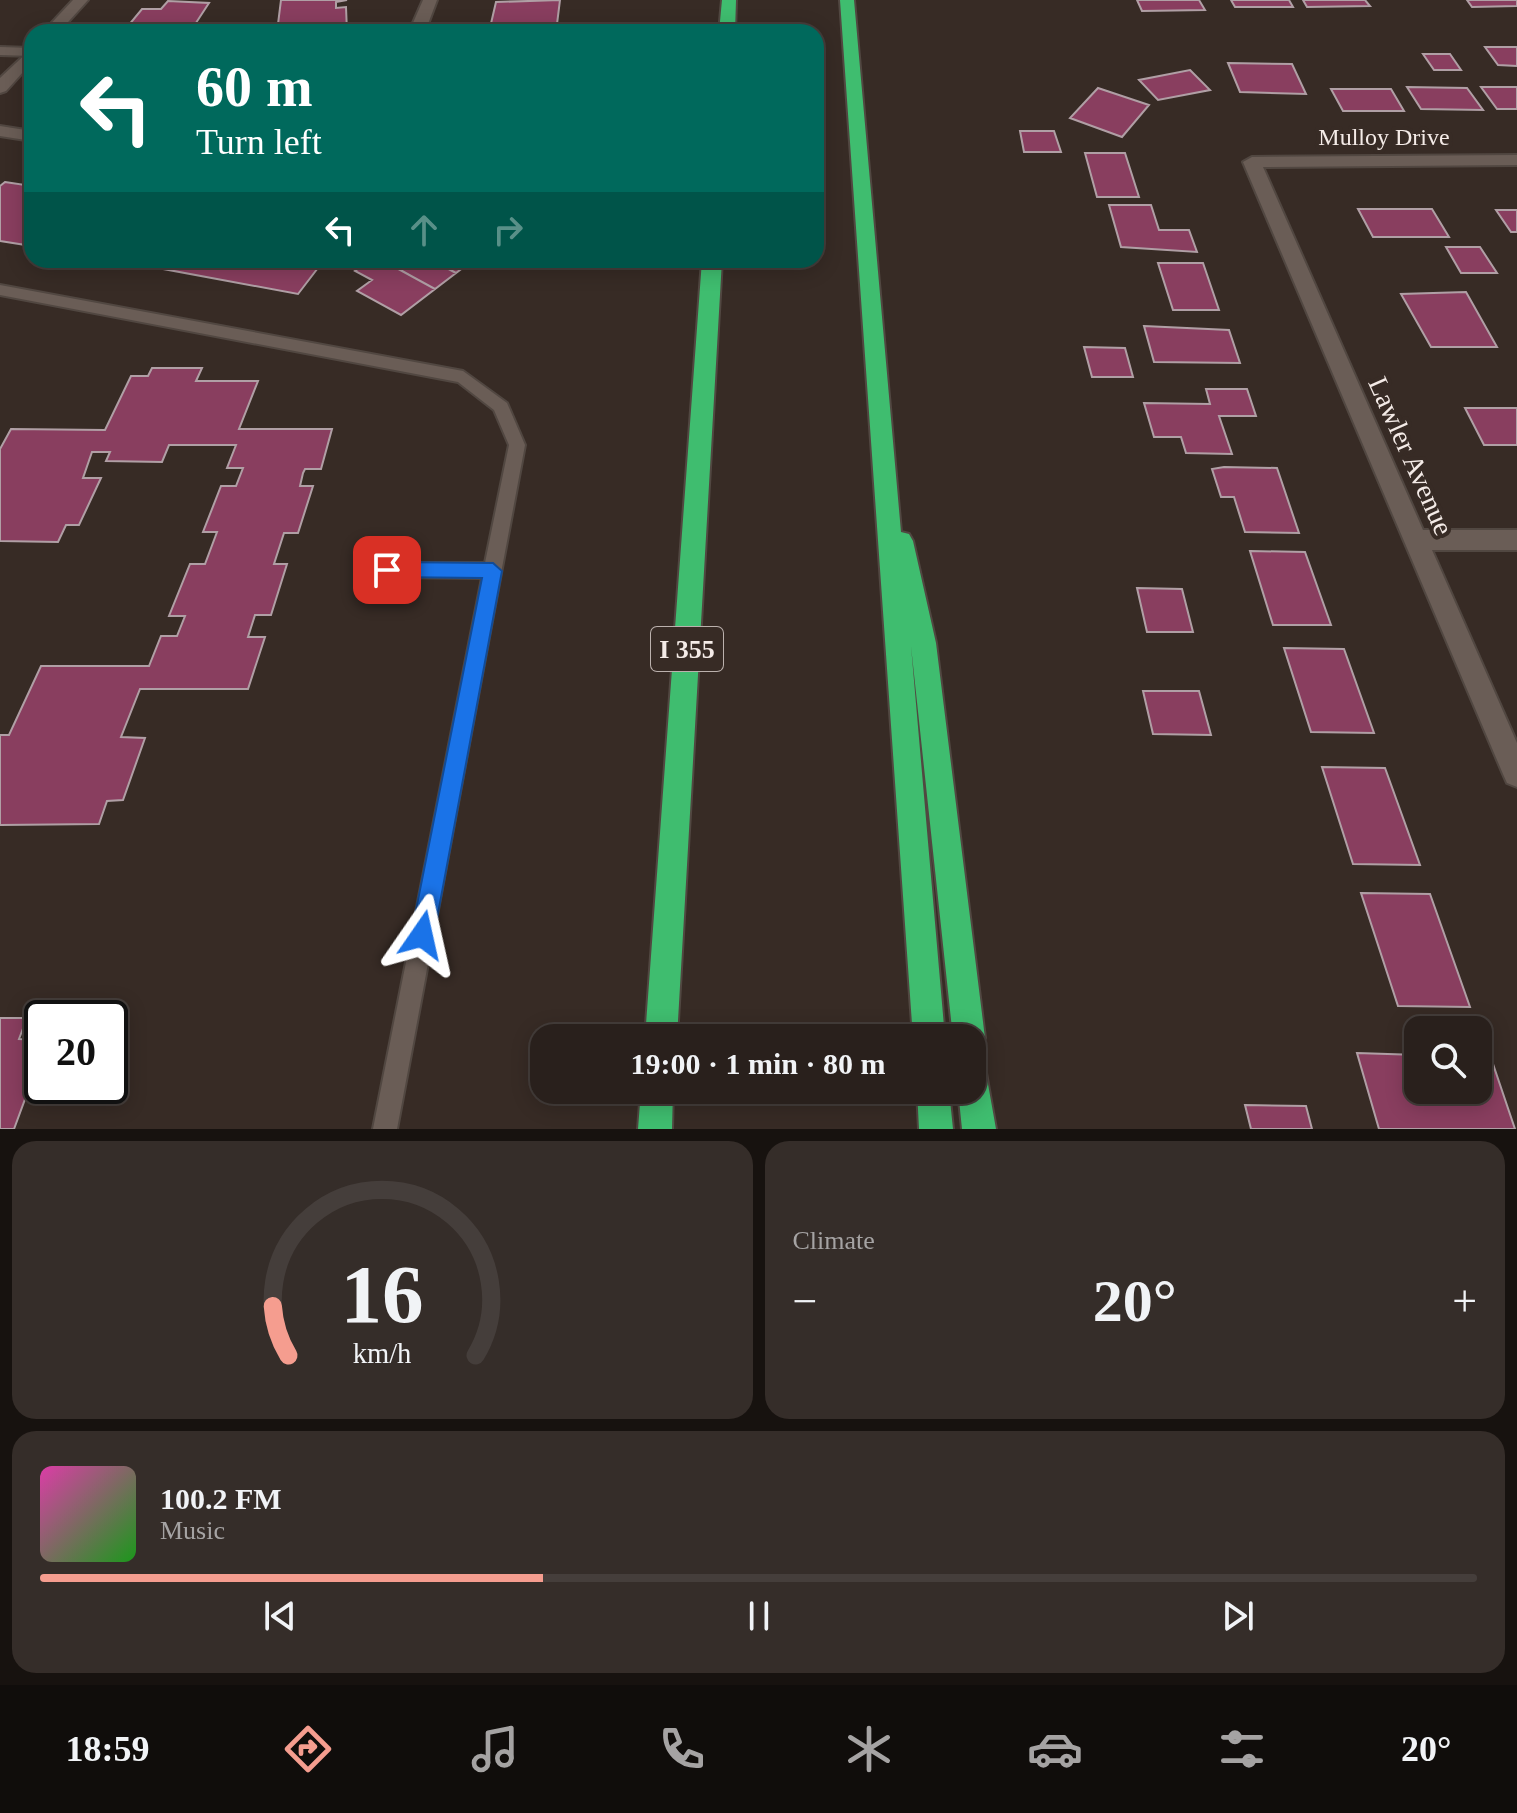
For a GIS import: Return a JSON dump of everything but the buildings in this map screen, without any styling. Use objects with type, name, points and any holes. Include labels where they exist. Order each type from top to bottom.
[{"type":"highway","points":[[728,24],[729,0]]},
{"type":"highway","points":[[847,0],[928,1024]]},
{"type":"highway","name":"I 355","points":[[662,1024],[711,268]]},
{"type":"highway","points":[[881,445],[923,643],[967,1024]]},
{"type":"highway","points":[[655,1129],[656,1104]]},
{"type":"highway","points":[[934,1104],[936,1129]]},
{"type":"highway","points":[[976,1104],[979,1129]]},
{"type":"street","points":[[58,24],[81,0]]},
{"type":"street","points":[[420,24],[430,0]]},
{"type":"street","points":[[0,88],[24,62]]},
{"type":"street","points":[[0,131],[24,135]]},
{"type":"street","name":"Mulloy Drive","points":[[1252,162],[1517,160]]},
{"type":"street","name":"Lawler Avenue","points":[[1252,162],[1517,774]]},
{"type":"street","points":[[1415,540],[1517,540]]},
{"type":"lane","points":[[0,51],[24,52]]},
{"type":"lane","points":[[0,290],[463,377],[501,407],[517,445],[385,1129]]},
{"type":"lane","points":[[387,570],[493,571]]},
{"type":"route","points":[[387,570],[493,571],[422,935]]}]
